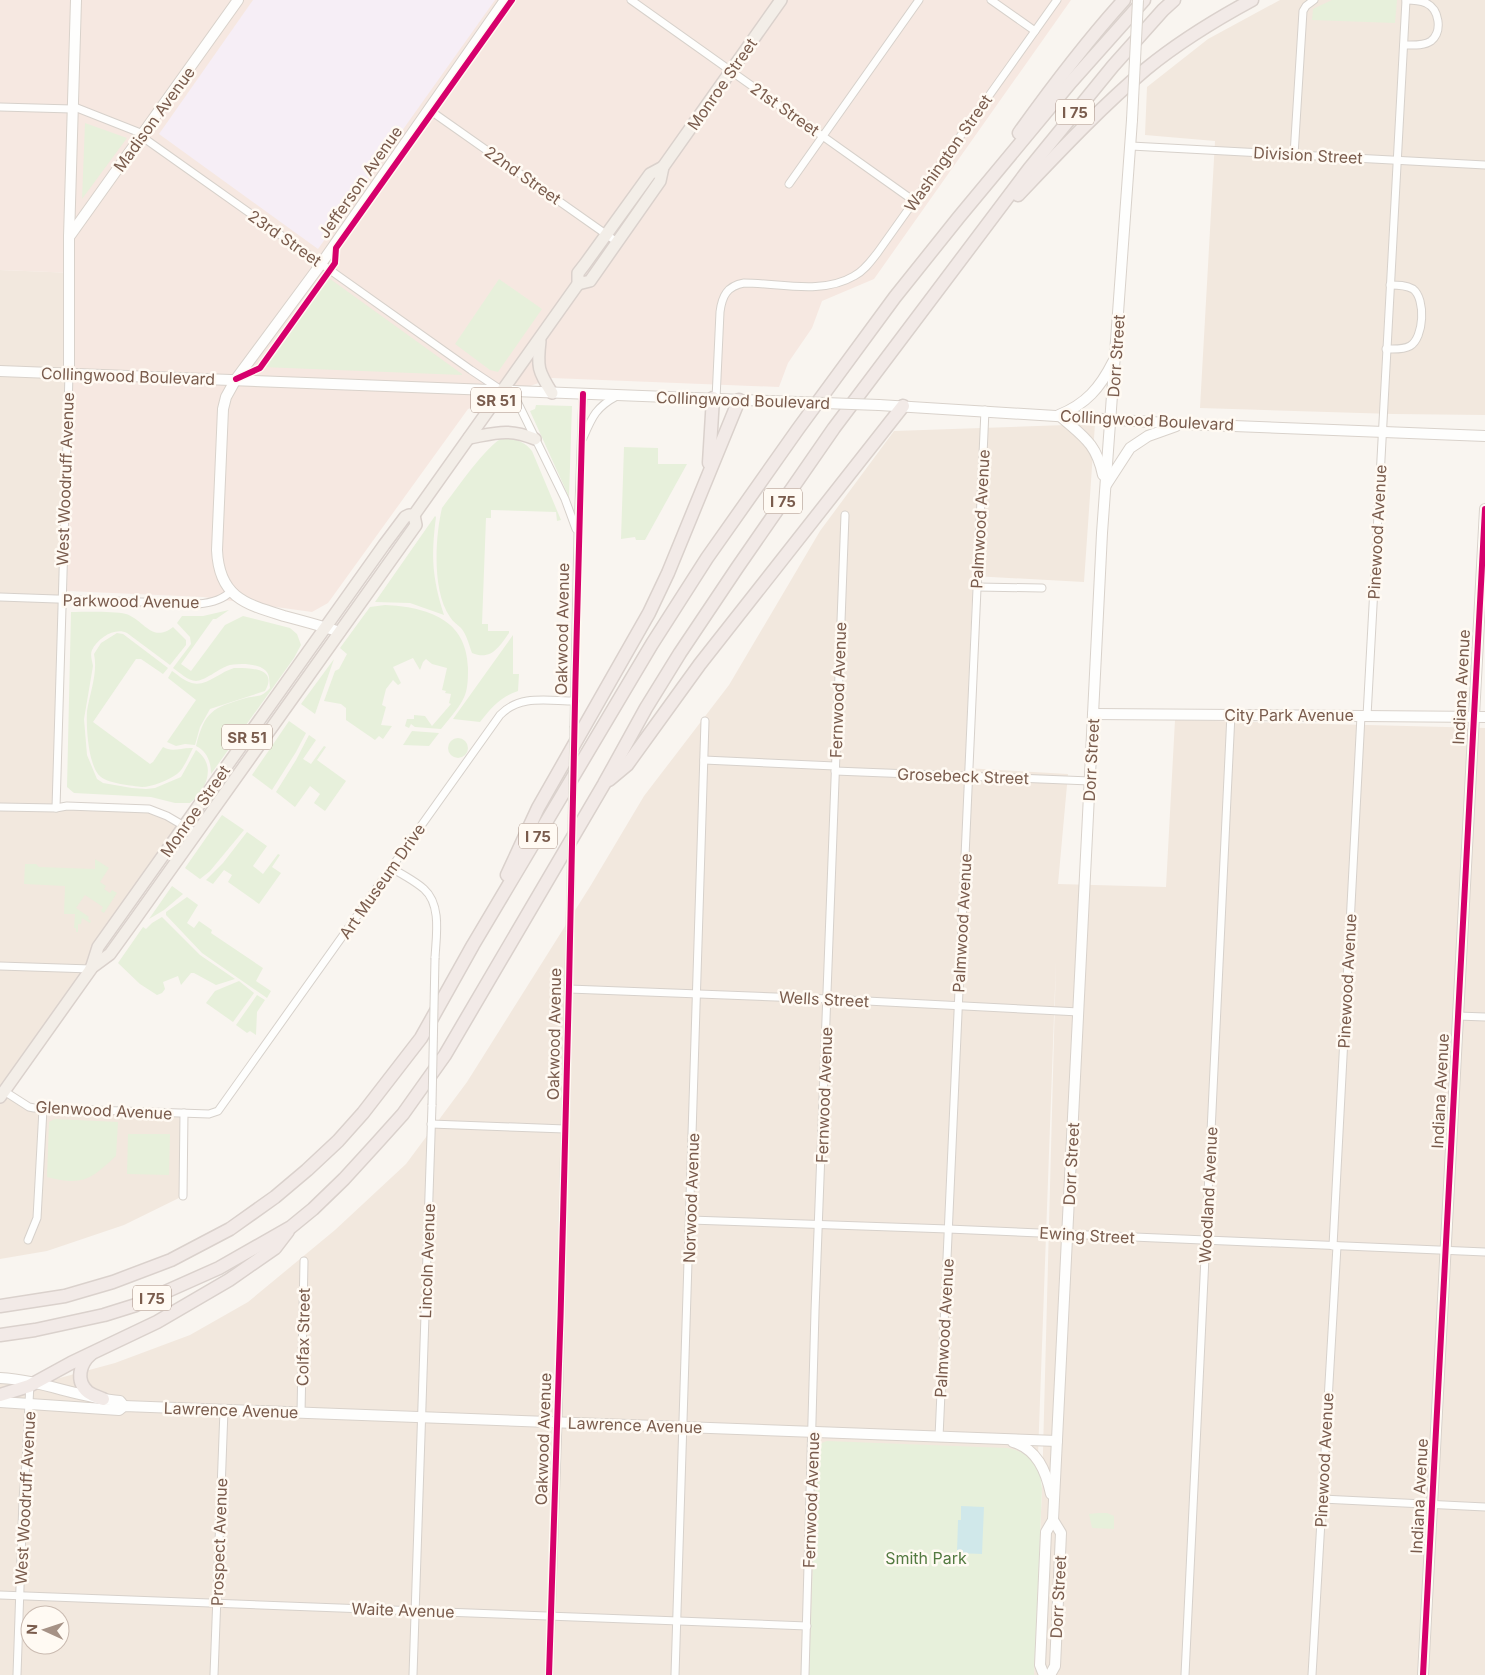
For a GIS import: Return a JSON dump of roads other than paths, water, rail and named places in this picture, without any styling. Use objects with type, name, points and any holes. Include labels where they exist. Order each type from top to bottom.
[{"type":"highway","points":[[959,216],[1044,98],[1096,31],[1124,0]]},
{"type":"highway","name":"I 75","points":[[0,1306],[65,1296],[113,1282],[171,1260],[230,1229],[275,1197],[338,1141],[363,1113],[421,1038],[473,945],[652,644],[707,558],[884,312],[959,216],[1071,82],[1144,0]]},
{"type":"highway","name":"I 75","points":[[0,1335],[68,1324],[136,1305],[219,1268],[291,1227],[319,1203],[403,1114],[445,1055],[604,784],[646,708],[742,560],[862,390],[1029,169],[1113,66],[1174,0]]},
{"type":"highway","points":[[983,231],[1109,102],[1148,68],[1195,33],[1252,0]]},
{"type":"highway","points":[[709,473],[714,398]]},
{"type":"highway","points":[[473,945],[538,808],[649,613],[668,573],[739,400]]},
{"type":"highway","points":[[604,784],[627,765],[700,664],[903,406]]},
{"type":"highway","points":[[0,1395],[32,1383],[157,1322],[229,1280],[275,1248],[291,1227]]},
{"type":"highway","points":[[95,1351],[83,1363],[81,1378],[86,1390],[103,1399]]},
{"type":"main road","name":"Monroe Street","points":[[578,284],[590,281],[618,242],[660,181],[663,167],[781,0]]},
{"type":"main road","name":"Monroe Street","points":[[414,515],[469,438],[507,391],[578,284],[578,273],[650,174],[663,167]]},
{"type":"main road","points":[[540,339],[539,372],[552,393]]},
{"type":"main road","points":[[469,438],[507,431],[516,432],[535,439]]},
{"type":"main road","name":"Monroe Street","points":[[91,969],[98,947],[405,517],[414,515]]},
{"type":"main road","name":"Monroe Street","points":[[2,1094],[91,969],[110,954],[340,632],[416,525],[414,515]]},
{"type":"street","name":"West Woodruff Avenue","points":[[56,808],[69,374],[69,237],[76,0]]},
{"type":"street","name":"Madison Avenue","points":[[69,237],[238,0]]},
{"type":"street","name":"Jefferson Avenue","points":[[231,591],[224,581],[218,562],[222,410],[226,397],[236,379],[321,264],[505,0]]},
{"type":"street","name":"21st Street","points":[[631,0],[914,201]]},
{"type":"street","points":[[789,184],[919,0]]},
{"type":"street","points":[[991,0],[1035,31]]},
{"type":"street","name":"Washington Street","points":[[714,398],[720,312],[722,299],[727,290],[738,284],[823,286],[842,282],[861,272],[878,252],[1057,0]]},
{"type":"street","name":"Dorr Street","points":[[1050,1675],[1054,1666],[1060,1533],[1054,1520],[1054,1506],[1090,782],[1106,485],[1132,120],[1138,0]]},
{"type":"street","points":[[1294,154],[1303,11],[1314,0]]},
{"type":"street","name":"Pinewood Avenue","points":[[1312,1675],[1364,716],[1406,0],[1420,1],[1431,6],[1437,17],[1438,24],[1437,31],[1431,41],[1422,44],[1404,45]]},
{"type":"street","name":"23rd Street","points":[[0,107],[72,108],[142,135],[471,370],[507,391]]},
{"type":"street","name":"22nd Street","points":[[428,109],[618,242]]},
{"type":"street","name":"Division Street","points":[[1130,146],[1485,165]]},
{"type":"street","points":[[1386,349],[1401,349],[1410,346],[1420,330],[1421,301],[1416,293],[1408,286],[1390,285]]},
{"type":"street","points":[[1106,485],[1100,462],[1091,444],[1059,415],[1088,398],[1108,372],[1116,356]]},
{"type":"street","name":"Collingwood Boulevard","points":[[0,371],[903,406],[1183,424],[1485,436]]},
{"type":"street","name":"Oakwood Avenue","points":[[507,391],[535,439],[565,499],[578,533]]},
{"type":"street","name":"Oakwood Avenue","points":[[549,1675],[558,1422],[578,533],[583,394]]},
{"type":"street","name":"Oakwood Avenue","points":[[581,443],[595,412],[606,402],[619,395]]},
{"type":"street","name":"Palmwood Avenue","points":[[939,1437],[985,410]]},
{"type":"street","points":[[1106,485],[1130,448],[1139,440],[1183,424]]},
{"type":"street","name":"Indiana Avenue","points":[[1423,1675],[1485,509]]},
{"type":"street","name":"Fernwood Avenue","points":[[805,1675],[819,1224],[845,515]]},
{"type":"street","points":[[977,587],[1042,588]]},
{"type":"street","points":[[231,591],[240,600],[256,607],[340,632]]},
{"type":"street","name":"Parkwood Avenue","points":[[0,597],[198,604],[215,601],[226,596],[231,591]]},
{"type":"street","name":"Art Museum Drive","points":[[218,1111],[506,708],[525,701],[575,701]]},
{"type":"street","name":"City Park Avenue","points":[[1094,714],[1485,717]]},
{"type":"street","name":"Woodland Avenue","points":[[1185,1675],[1231,714]]},
{"type":"street","name":"Norwood Avenue","points":[[675,1675],[705,721]]},
{"type":"street","name":"Grosebeck Street","points":[[704,760],[835,769],[1090,782]]},
{"type":"street","points":[[0,807],[56,808],[67,806],[150,809],[162,813],[196,834]]},
{"type":"street","name":"Lincoln Avenue","points":[[391,868],[424,889],[432,899],[436,914],[432,1105],[413,1675]]},
{"type":"street","points":[[0,966],[91,969]]},
{"type":"street","name":"Wells Street","points":[[569,989],[828,999],[1079,1012]]},
{"type":"street","points":[[1458,1016],[1485,1016]]},
{"type":"street","name":"Glenwood Avenue","points":[[2,1094],[29,1107],[184,1114],[209,1114],[218,1111]]},
{"type":"street","points":[[28,1240],[37,1218],[43,1108]]},
{"type":"street","points":[[183,1196],[184,1114]]},
{"type":"street","points":[[431,1124],[565,1129]]},
{"type":"street","name":"Ewing Street","points":[[690,1220],[1485,1252]]},
{"type":"street","name":"Colfax Street","points":[[301,1412],[304,1261]]},
{"type":"street","name":"Lawrence Avenue","points":[[0,1378],[103,1399],[120,1400],[124,1406]]},
{"type":"street","name":"West Woodruff Avenue","points":[[17,1675],[23,1498],[32,1383]]},
{"type":"street","name":"Lawrence Avenue","points":[[0,1402],[119,1410],[124,1406],[1057,1440]]},
{"type":"street","name":"Prospect Avenue","points":[[214,1675],[224,1410]]},
{"type":"street","points":[[1003,1439],[1024,1446],[1034,1454],[1049,1484],[1054,1506]]},
{"type":"street","points":[[1322,1499],[1485,1507]]},
{"type":"street","name":"Dorr Street","points":[[1044,1675],[1040,1665],[1046,1532],[1054,1520]]},
{"type":"street","name":"Waite Avenue","points":[[0,1595],[807,1626]]},
{"type":"water","points":[[961,1506],[984,1507],[982,1554],[957,1553],[958,1520],[961,1520]]},
{"type":"park label","name":"Smith Park","points":[[926,1558]]}]
